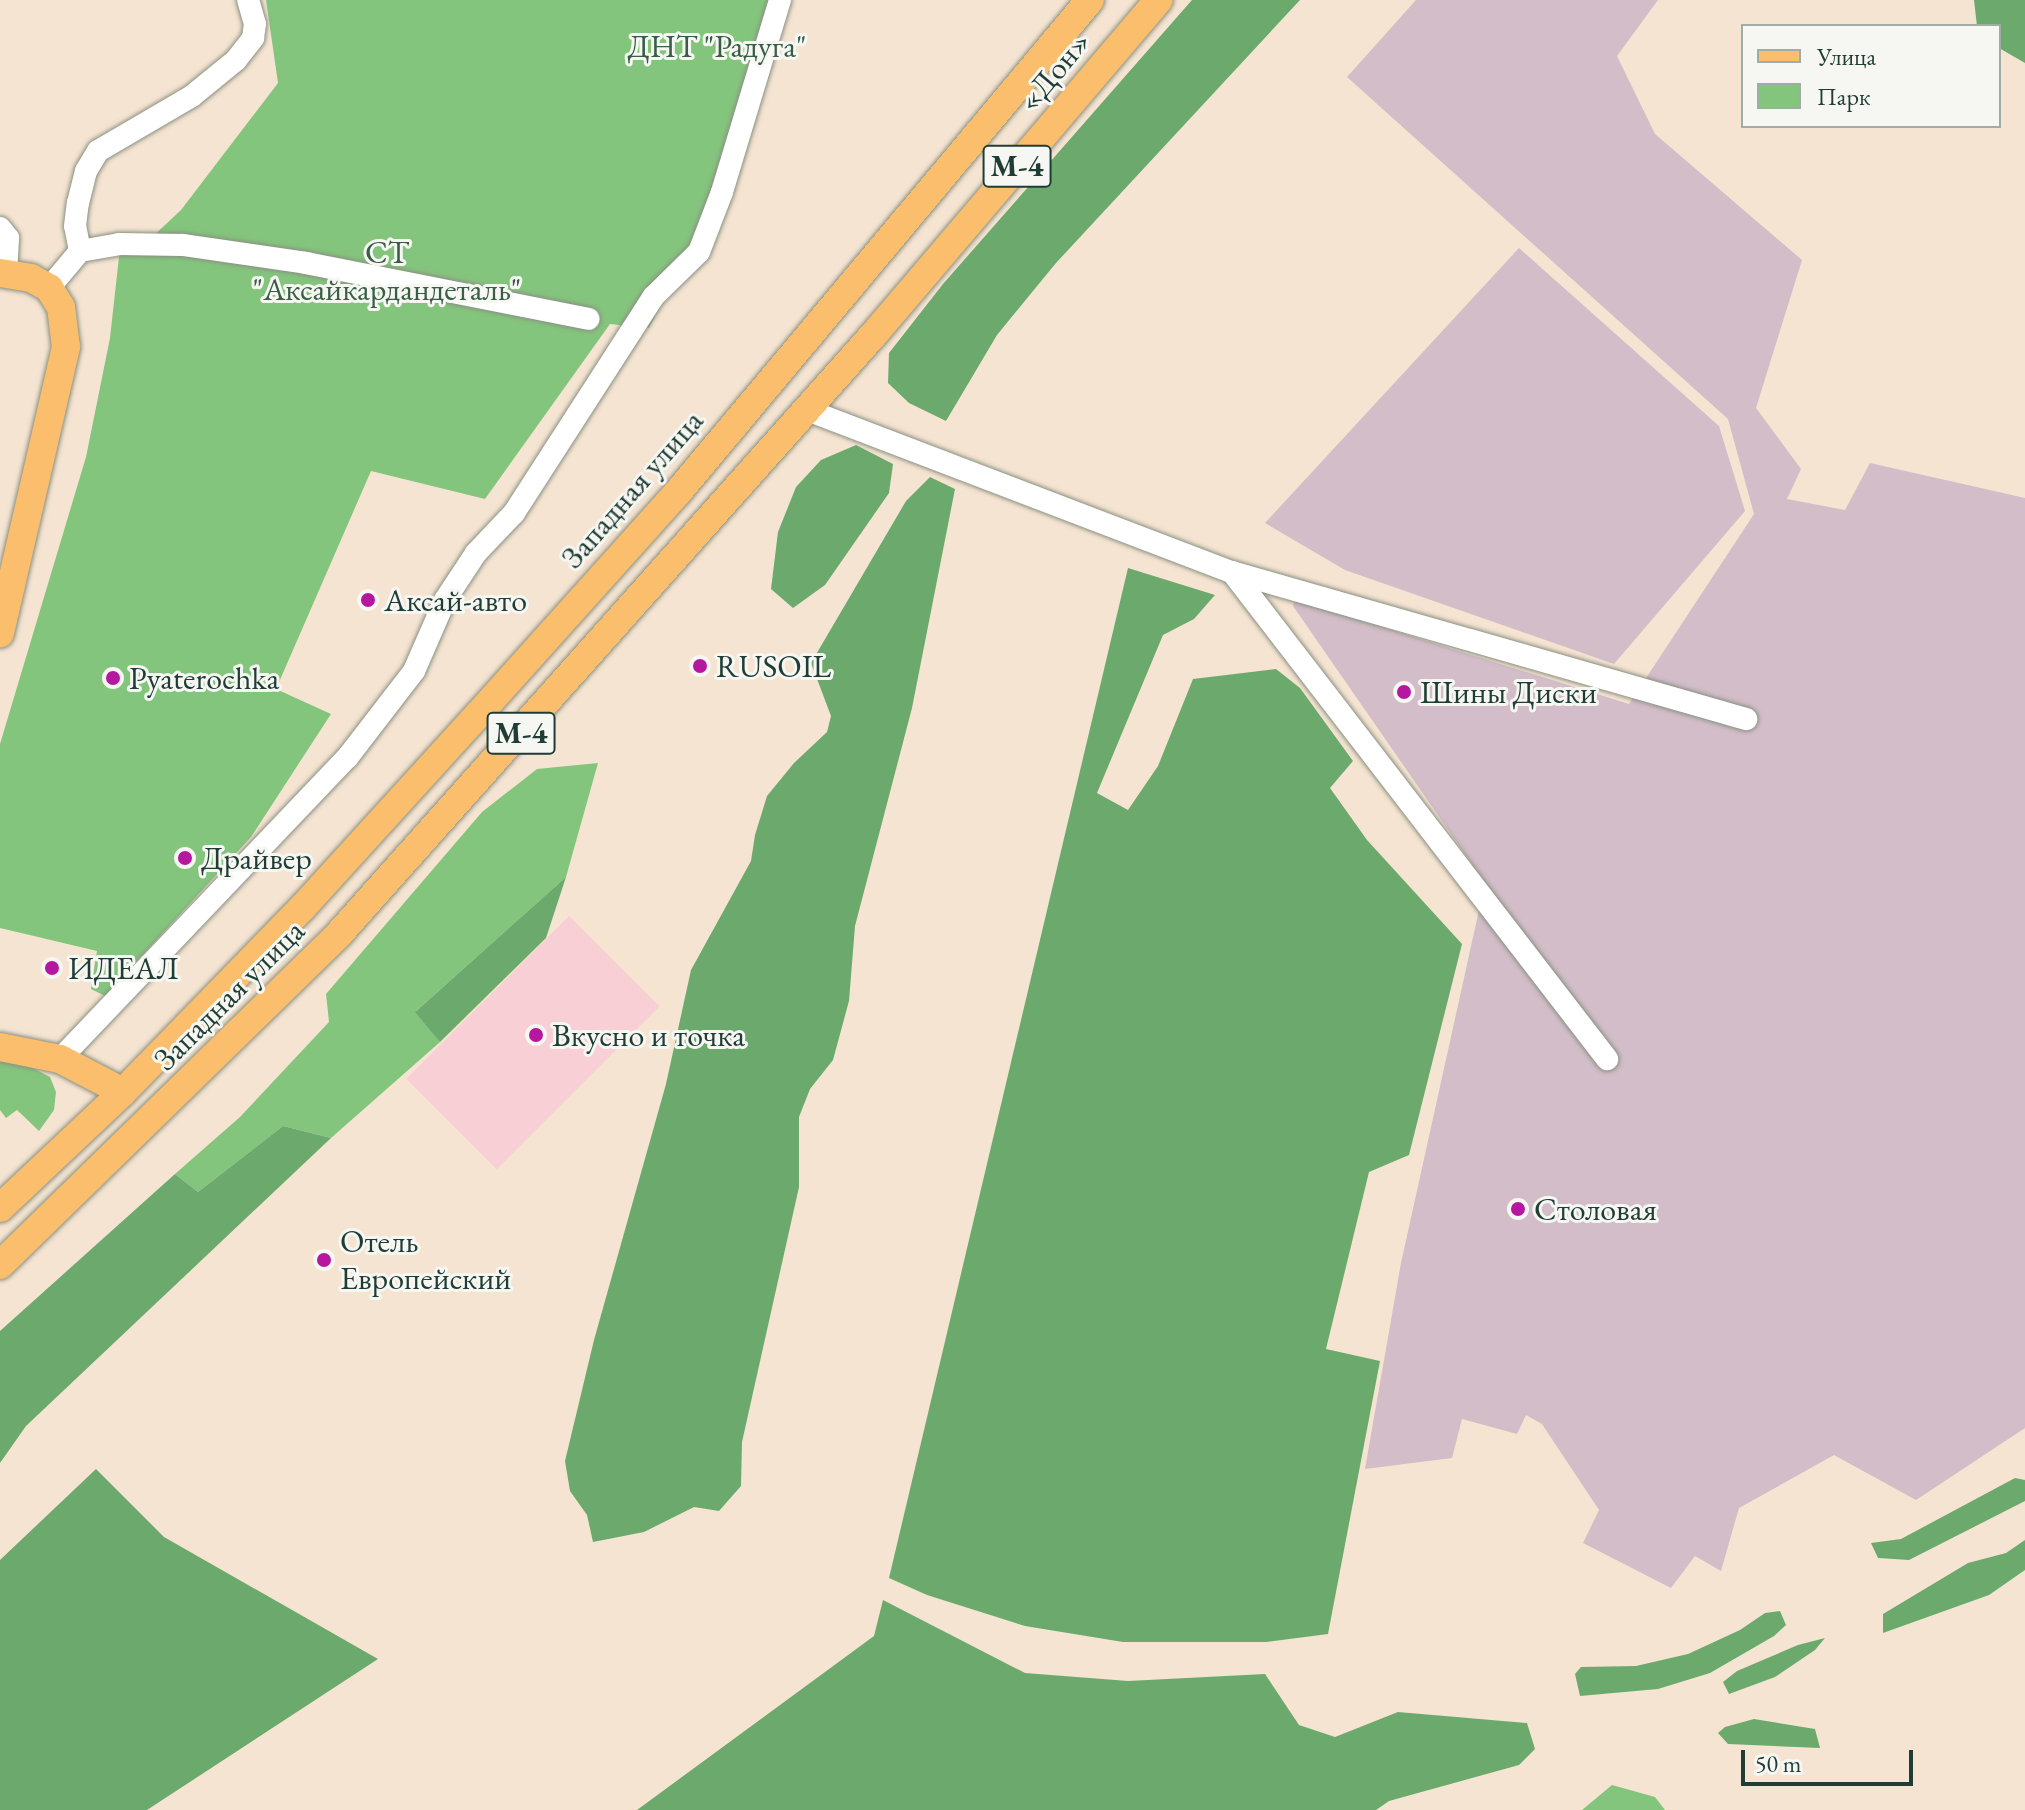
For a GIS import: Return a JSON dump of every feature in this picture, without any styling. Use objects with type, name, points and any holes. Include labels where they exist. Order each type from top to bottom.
[{"type":"main road","name":"Западная улица","points":[[0,1208],[123,1092],[303,907],[679,491],[1090,0]]},
{"type":"main road","name":"«Дон»","points":[[876,332],[1159,0]]},
{"type":"main road","points":[[0,633],[66,347],[61,307],[49,288],[31,278],[3,273]]},
{"type":"main road","name":"Западная улица","points":[[0,1265],[339,934],[876,332]]},
{"type":"main road","points":[[0,1047],[60,1059],[123,1092]]},
{"type":"street","points":[[80,251],[75,226],[78,203],[86,171],[98,151],[192,96],[236,60],[253,38],[255,24],[248,0]]},
{"type":"street","points":[[60,1059],[347,758],[414,671],[453,588],[476,553],[514,513],[653,297],[699,252],[722,192],[780,0]]},
{"type":"street","points":[[0,228],[8,238],[3,273]]},
{"type":"street","points":[[49,288],[80,251],[119,244],[183,245],[306,263],[588,319]]},
{"type":"street","points":[[807,410],[1232,572],[1746,719]]},
{"type":"street","points":[[1232,572],[1607,1059]]},
{"type":"shaded area","points":[[1416,0],[1658,0],[1617,56],[1655,134],[1802,260],[1756,408],[1801,469],[1787,499],[1845,510],[1870,463],[2025,498],[2025,1428],[1916,1500],[1834,1455],[1739,1508],[1721,1571],[1695,1556],[1671,1588],[1583,1543],[1599,1510],[1542,1424],[1526,1415],[1517,1434],[1462,1419],[1452,1458],[1365,1469],[1401,1263],[1485,883],[1293,606],[1295,600],[1629,704],[1754,514],[1728,419],[1347,77]]},
{"type":"shaded area","points":[[1519,248],[1719,426],[1745,511],[1614,664],[1345,570],[1265,523]]},
{"type":"shaded area","points":[[569,916],[660,1007],[497,1169],[406,1079]]},
{"type":"green space","name":"СТ \"Аксайкардандеталь\"","points":[[266,0],[779,0],[698,234],[649,328],[610,324],[485,499],[371,471],[276,689],[331,714],[251,837],[105,996],[91,989],[97,951],[0,928],[0,744],[86,457],[110,338],[121,239],[150,239],[181,210],[278,83]]},
{"type":"green space","points":[[1192,0],[1300,0],[1056,263],[997,335],[946,421],[909,403],[888,383],[889,353],[943,284]]},
{"type":"green space","points":[[1974,0],[2025,0],[2025,63],[2001,49],[2001,24],[1977,24]]},
{"type":"green space","points":[[856,445],[893,464],[889,493],[825,585],[793,608],[771,589],[778,532],[796,487],[821,460]]},
{"type":"green space","points":[[930,477],[955,489],[912,708],[855,926],[849,1001],[833,1060],[810,1089],[799,1117],[799,1187],[742,1442],[741,1486],[719,1511],[694,1507],[644,1532],[593,1542],[587,1515],[570,1491],[565,1461],[594,1340],[666,1084],[691,970],[751,861],[767,796],[794,763],[827,732],[831,716],[811,663],[906,501]]},
{"type":"green space","points":[[1128,568],[1215,595],[1194,619],[1163,635],[1097,793],[1128,810],[1158,766],[1193,679],[1276,669],[1300,688],[1353,761],[1330,788],[1367,840],[1462,944],[1409,1155],[1369,1172],[1326,1349],[1380,1361],[1328,1634],[1266,1642],[1123,1642],[1025,1626],[927,1595],[889,1578]]},
{"type":"green space","points":[[598,763],[566,877],[416,1011],[440,1042],[331,1138],[283,1126],[198,1192],[175,1174],[240,1117],[329,1022],[326,994],[482,812],[537,769]]},
{"type":"green space","points":[[566,877],[546,938],[440,1042],[415,1012]]},
{"type":"green space","points":[[0,1059],[23,1063],[50,1077],[56,1092],[54,1110],[39,1131],[17,1110],[6,1118],[0,1110]]},
{"type":"green space","points":[[283,1126],[331,1138],[26,1426],[0,1463],[0,1331],[175,1174],[198,1192]]},
{"type":"green space","points":[[96,1469],[164,1537],[378,1659],[147,1810],[0,1810],[0,1560]]},
{"type":"green space","points":[[2015,1478],[2025,1480],[2025,1501],[1909,1560],[1878,1558],[1871,1543],[1901,1539]]},
{"type":"green space","points":[[2025,1540],[2025,1570],[1989,1595],[1883,1633],[1883,1614],[1968,1563],[2006,1553]]},
{"type":"green space","points":[[883,1600],[1025,1673],[1128,1681],[1265,1674],[1299,1725],[1335,1737],[1398,1712],[1527,1723],[1535,1749],[1519,1765],[1389,1801],[1376,1810],[637,1810],[874,1636]]},
{"type":"green space","points":[[1780,1611],[1786,1625],[1774,1636],[1710,1673],[1658,1689],[1580,1696],[1575,1674],[1581,1667],[1636,1666],[1688,1654],[1740,1630],[1765,1613]]},
{"type":"green space","points":[[1825,1638],[1815,1650],[1775,1677],[1729,1694],[1723,1682],[1737,1671],[1798,1645]]},
{"type":"green space","points":[[1754,1719],[1815,1729],[1820,1748],[1728,1744],[1718,1733],[1725,1727]]},
{"type":"green space","points":[[1612,1785],[1655,1797],[1665,1810],[1582,1810]]},
{"type":"place","name":"Аксай-авто","points":[[368,600]]},
{"type":"place","name":"RUSOIL","points":[[700,666]]},
{"type":"place","name":"Pyaterochka","points":[[113,678]]},
{"type":"place","name":"Шины Диски","points":[[1404,692]]},
{"type":"place","name":"Драйвер","points":[[185,858]]},
{"type":"place","name":"ИДЕАЛ","points":[[52,968]]},
{"type":"place","name":"Вкусно и точка","points":[[536,1035]]},
{"type":"place","name":"Столовая","points":[[1518,1209]]},
{"type":"place","name":"Отель Европейский","points":[[324,1260]]},
{"type":"park label","name":"ДНТ \"Радуга\"","points":[[717,46]]}]
